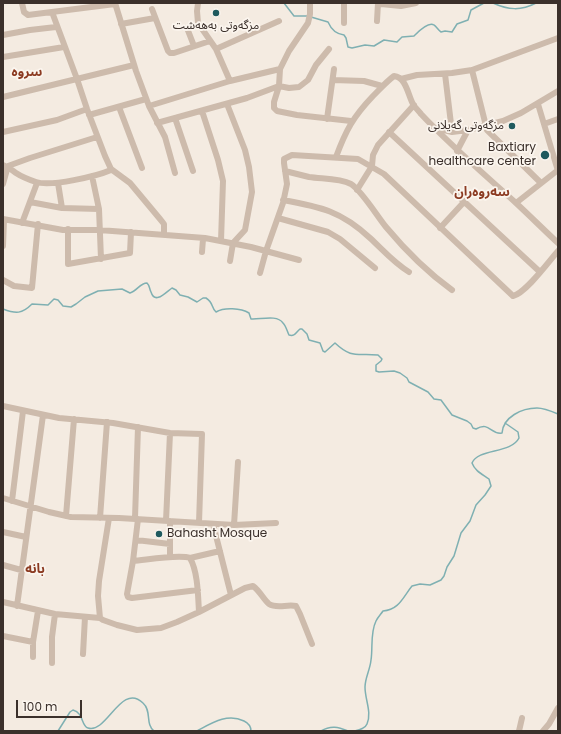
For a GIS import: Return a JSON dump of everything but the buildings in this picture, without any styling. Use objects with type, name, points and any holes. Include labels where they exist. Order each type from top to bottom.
[{"type":"street","points":[[22,3],[24,12],[28,15],[115,3],[134,65],[149,106],[165,137],[175,173]]},
{"type":"street","points":[[198,3],[198,23],[216,49],[230,81]]},
{"type":"street","points":[[310,3],[308,23],[289,51],[280,69],[279,86],[274,102],[274,108],[277,111],[327,119],[351,121]]},
{"type":"street","points":[[344,3],[344,23]]},
{"type":"street","points":[[377,21],[378,3],[401,6],[416,3]]},
{"type":"street","points":[[152,9],[170,54],[210,41]]},
{"type":"street","points":[[52,12],[56,27],[111,170],[130,183],[160,219],[164,224],[164,234]]},
{"type":"street","points":[[121,24],[155,18]]},
{"type":"street","points":[[216,49],[279,21]]},
{"type":"street","points":[[3,35],[56,27]]},
{"type":"street","points":[[186,28],[194,46]]},
{"type":"street","points":[[336,157],[351,121],[382,86],[394,76],[401,79],[417,75],[445,74],[472,70],[558,38]]},
{"type":"street","points":[[3,57],[64,47]]},
{"type":"street","points":[[157,123],[247,98],[279,86],[289,88],[299,87],[304,84],[329,49]]},
{"type":"street","points":[[3,96],[134,65]]},
{"type":"street","points":[[149,106],[230,81],[280,69]]},
{"type":"street","points":[[327,119],[334,69]]},
{"type":"street","points":[[472,70],[487,130],[540,183]]},
{"type":"street","points":[[445,74],[452,132]]},
{"type":"street","points":[[401,79],[414,105],[457,151],[516,203],[558,243]]},
{"type":"street","points":[[333,80],[364,81],[382,86]]},
{"type":"street","points":[[436,128],[452,132],[468,130],[503,121],[538,104],[558,91]]},
{"type":"street","points":[[3,132],[88,112],[119,107],[146,99]]},
{"type":"street","points":[[227,104],[245,150],[252,192],[245,230],[233,243],[230,261]]},
{"type":"street","points":[[516,203],[558,170],[556,155],[538,104]]},
{"type":"street","points":[[357,190],[372,166],[373,155],[378,145],[414,105]]},
{"type":"street","points":[[119,107],[142,168]]},
{"type":"street","points":[[202,111],[218,160],[223,181],[221,241]]},
{"type":"street","points":[[175,118],[192,171]]},
{"type":"street","points":[[544,124],[558,119]]},
{"type":"street","points":[[457,151],[468,130]]},
{"type":"street","points":[[389,132],[540,272]]},
{"type":"street","points":[[5,166],[97,136]]},
{"type":"street","points":[[260,273],[283,200],[286,184],[284,159],[292,155],[358,159],[372,166],[395,183],[440,228],[514,296],[525,288],[558,251]]},
{"type":"street","points":[[5,166],[37,183],[49,184],[100,175],[111,170]]},
{"type":"street","points":[[3,184],[5,166]]},
{"type":"street","points":[[285,171],[307,177],[342,180],[352,185],[406,250],[436,279],[452,290]]},
{"type":"street","points":[[92,176],[99,209],[101,259]]},
{"type":"street","points":[[22,223],[37,183]]},
{"type":"street","points":[[58,183],[62,208]]},
{"type":"street","points":[[283,200],[324,209],[342,216],[369,237],[402,268],[410,272]]},
{"type":"street","points":[[30,202],[62,208],[99,209]]},
{"type":"street","points":[[440,228],[464,202]]},
{"type":"street","points":[[278,218],[328,232],[340,239],[375,268]]},
{"type":"street","points":[[3,246],[4,219],[54,228],[164,234],[205,238],[233,243],[299,260]]},
{"type":"street","points":[[3,280],[14,286],[32,288],[38,224]]},
{"type":"street","points":[[68,229],[68,264],[130,254],[131,232]]},
{"type":"street","points":[[202,252],[203,239],[205,238]]},
{"type":"street","points":[[3,406],[43,415],[107,422],[170,433],[202,434],[199,523]]},
{"type":"street","points":[[12,501],[23,411]]},
{"type":"street","points":[[17,606],[43,415]]},
{"type":"street","points":[[66,516],[74,419]]},
{"type":"street","points":[[100,518],[107,422]]},
{"type":"street","points":[[138,427],[136,540],[127,594],[128,597],[132,598],[198,590]]},
{"type":"street","points":[[170,433],[168,521],[170,558]]},
{"type":"street","points":[[234,525],[238,462]]},
{"type":"street","points":[[3,498],[66,516],[234,525],[276,523]]},
{"type":"street","points":[[100,618],[98,588],[109,518]]},
{"type":"street","points":[[213,524],[231,595]]},
{"type":"street","points":[[3,532],[26,537]]},
{"type":"street","points":[[136,540],[170,544]]},
{"type":"street","points":[[133,561],[184,557],[190,558],[220,551]]},
{"type":"street","points":[[190,558],[198,590],[199,612]]},
{"type":"street","points":[[3,565],[22,570]]},
{"type":"street","points":[[3,602],[55,614],[100,618],[117,625],[136,630],[161,628],[177,622],[250,586],[253,586],[269,603],[273,605],[296,606],[312,644]]},
{"type":"street","points":[[33,657],[33,642],[38,611]]},
{"type":"street","points":[[52,664],[52,637],[55,614]]},
{"type":"street","points":[[83,654],[85,616]]},
{"type":"street","points":[[3,636],[33,642]]},
{"type":"street","points":[[543,731],[549,724],[558,708]]},
{"type":"street","points":[[519,731],[522,718]]},
{"type":"waterway","points":[[284,3],[294,16],[307,16]]},
{"type":"waterway","points":[[311,17],[328,22],[334,31],[344,35],[348,47],[352,48],[365,45],[374,46],[384,40],[397,42],[402,37],[414,36],[429,24],[434,25],[441,32],[452,32],[457,24],[468,20],[471,10],[484,3]]},
{"type":"waterway","points":[[493,3],[514,9],[530,6],[536,3]]},
{"type":"waterway","points":[[3,309],[12,312],[19,312],[25,310],[32,304],[48,305],[54,299],[58,300],[63,306],[71,307],[85,297],[98,291],[122,289],[130,293],[135,291],[142,284],[147,283],[153,296],[158,298],[172,288],[180,295],[197,302],[203,298],[206,298],[216,312],[223,309],[237,309],[249,313],[251,319],[272,318],[280,320],[286,327],[289,335],[294,335],[302,329],[307,334],[309,340],[320,343],[323,351],[325,352],[335,343],[351,353],[360,355],[378,355],[382,359],[376,365],[376,371],[394,371],[400,373],[407,378],[409,382],[428,392],[434,399],[441,400],[452,415],[467,421],[473,428],[476,429],[487,427],[495,432],[502,433],[506,422],[514,414],[531,408],[542,409],[558,414]]},
{"type":"waterway","points":[[354,731],[365,727],[369,715],[365,684],[372,655],[372,635],[376,621],[383,611],[397,606],[412,586],[420,584],[430,585],[441,580],[444,576],[447,567],[454,556],[461,533],[470,521],[476,505],[491,486],[489,479],[477,470],[472,463],[475,458],[481,455],[509,447],[519,438],[518,432],[505,423]]},
{"type":"waterway","points":[[58,731],[70,712],[73,710],[81,716],[86,727],[95,728],[102,724],[121,703],[128,699],[135,698],[146,706],[150,725],[154,731]]},
{"type":"waterway","points":[[197,731],[220,720],[232,718],[248,724],[251,731]]},
{"type":"waterway","points":[[321,731],[334,727],[348,731]]},
{"type":"place","name":"مزگەوتی بەهەشت","points":[[216,13]]},
{"type":"place","name":"مزگەوتی گەیلانی","points":[[512,126]]},
{"type":"place","name":"Baxtiary healthcare center","points":[[545,155]]},
{"type":"place","name":"Bahasht Mosque","points":[[159,534]]},
{"type":"district","name":"سروە","points":[[27,73]]},
{"type":"district","name":"سەروەران","points":[[482,193]]},
{"type":"district","name":"بانە","points":[[35,570]]}]
